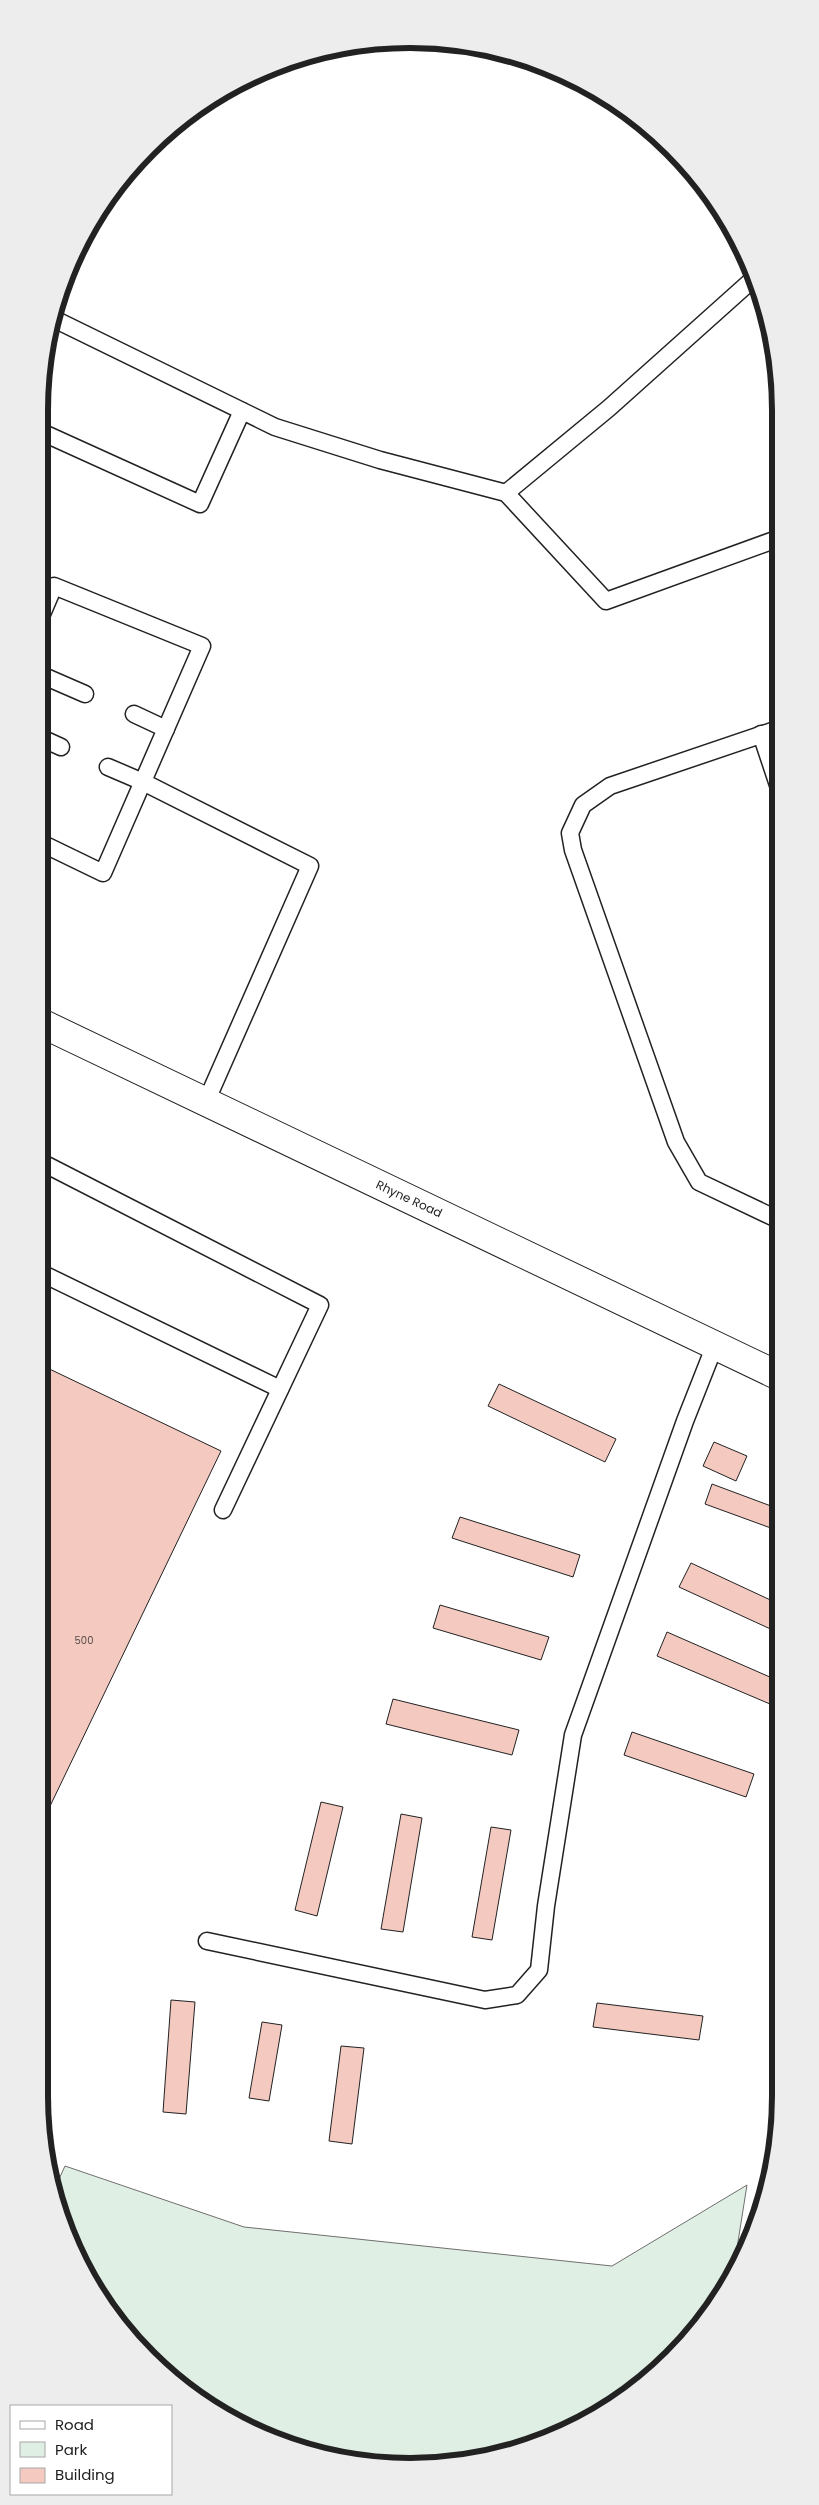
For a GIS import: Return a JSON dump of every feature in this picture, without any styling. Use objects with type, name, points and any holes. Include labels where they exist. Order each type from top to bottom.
[{"type":"street","name":"Rhyne Road","points":[[48,1026],[772,1373]]},
{"type":"lane","points":[[506,493],[609,408],[748,283]]},
{"type":"lane","points":[[59,321],[275,427],[380,460],[506,493],[606,601],[772,541]]},
{"type":"lane","points":[[48,435],[200,504],[242,411]]},
{"type":"lane","points":[[48,600],[54,586],[202,646],[103,873],[48,846]]},
{"type":"lane","points":[[48,678],[85,694]]},
{"type":"lane","points":[[134,714],[166,729]]},
{"type":"lane","points":[[772,731],[610,786],[583,805],[570,833],[573,850],[676,1142],[699,1182],[772,1217]]},
{"type":"lane","points":[[761,734],[772,767]]},
{"type":"lane","points":[[48,741],[61,747]]},
{"type":"lane","points":[[108,767],[143,782],[310,866],[206,1102]]},
{"type":"lane","points":[[48,1166],[320,1305],[223,1510]]},
{"type":"lane","points":[[48,1276],[280,1389]]},
{"type":"lane","points":[[207,1941],[485,2000],[518,1995],[538,1970],[546,1906],[573,1735],[685,1421],[715,1345]]},
{"type":"green space","points":[[65,2166],[244,2227],[612,2266],[747,2185],[737,2250],[723,2277],[697,2316],[682,2334],[630,2383],[570,2420],[526,2438],[480,2451],[410,2458],[339,2451],[293,2438],[271,2430],[228,2409],[189,2383],[137,2334],[109,2297],[85,2256],[75,2234],[58,2181]]},
{"type":"building","points":[[48,1368],[221,1451],[48,1810]]},
{"type":"building","points":[[499,1384],[616,1439],[605,1462],[488,1406]]},
{"type":"building","points":[[714,1442],[747,1456],[736,1481],[703,1466]]},
{"type":"building","points":[[712,1484],[772,1506],[772,1528],[705,1504]]},
{"type":"building","points":[[460,1517],[580,1555],[573,1577],[452,1538]]},
{"type":"building","points":[[691,1563],[772,1601],[772,1630],[679,1587]]},
{"type":"building","points":[[440,1605],[549,1637],[541,1660],[433,1628]]},
{"type":"building","points":[[667,1632],[772,1678],[772,1699],[770,1704],[657,1656]]},
{"type":"building","points":[[393,1699],[519,1730],[512,1755],[386,1724]]},
{"type":"building","points":[[632,1732],[754,1774],[746,1797],[624,1755]]},
{"type":"building","points":[[321,1802],[343,1807],[317,1916],[295,1910]]},
{"type":"building","points":[[401,1814],[422,1818],[403,1932],[381,1929]]},
{"type":"building","points":[[491,1827],[511,1830],[492,1940],[472,1937]]},
{"type":"building","points":[[171,2000],[195,2002],[186,2114],[163,2112]]},
{"type":"building","points":[[597,2003],[703,2016],[699,2040],[593,2027]]},
{"type":"building","points":[[262,2022],[282,2025],[269,2101],[249,2098]]},
{"type":"building","points":[[341,2046],[364,2048],[352,2144],[329,2141]]}]
